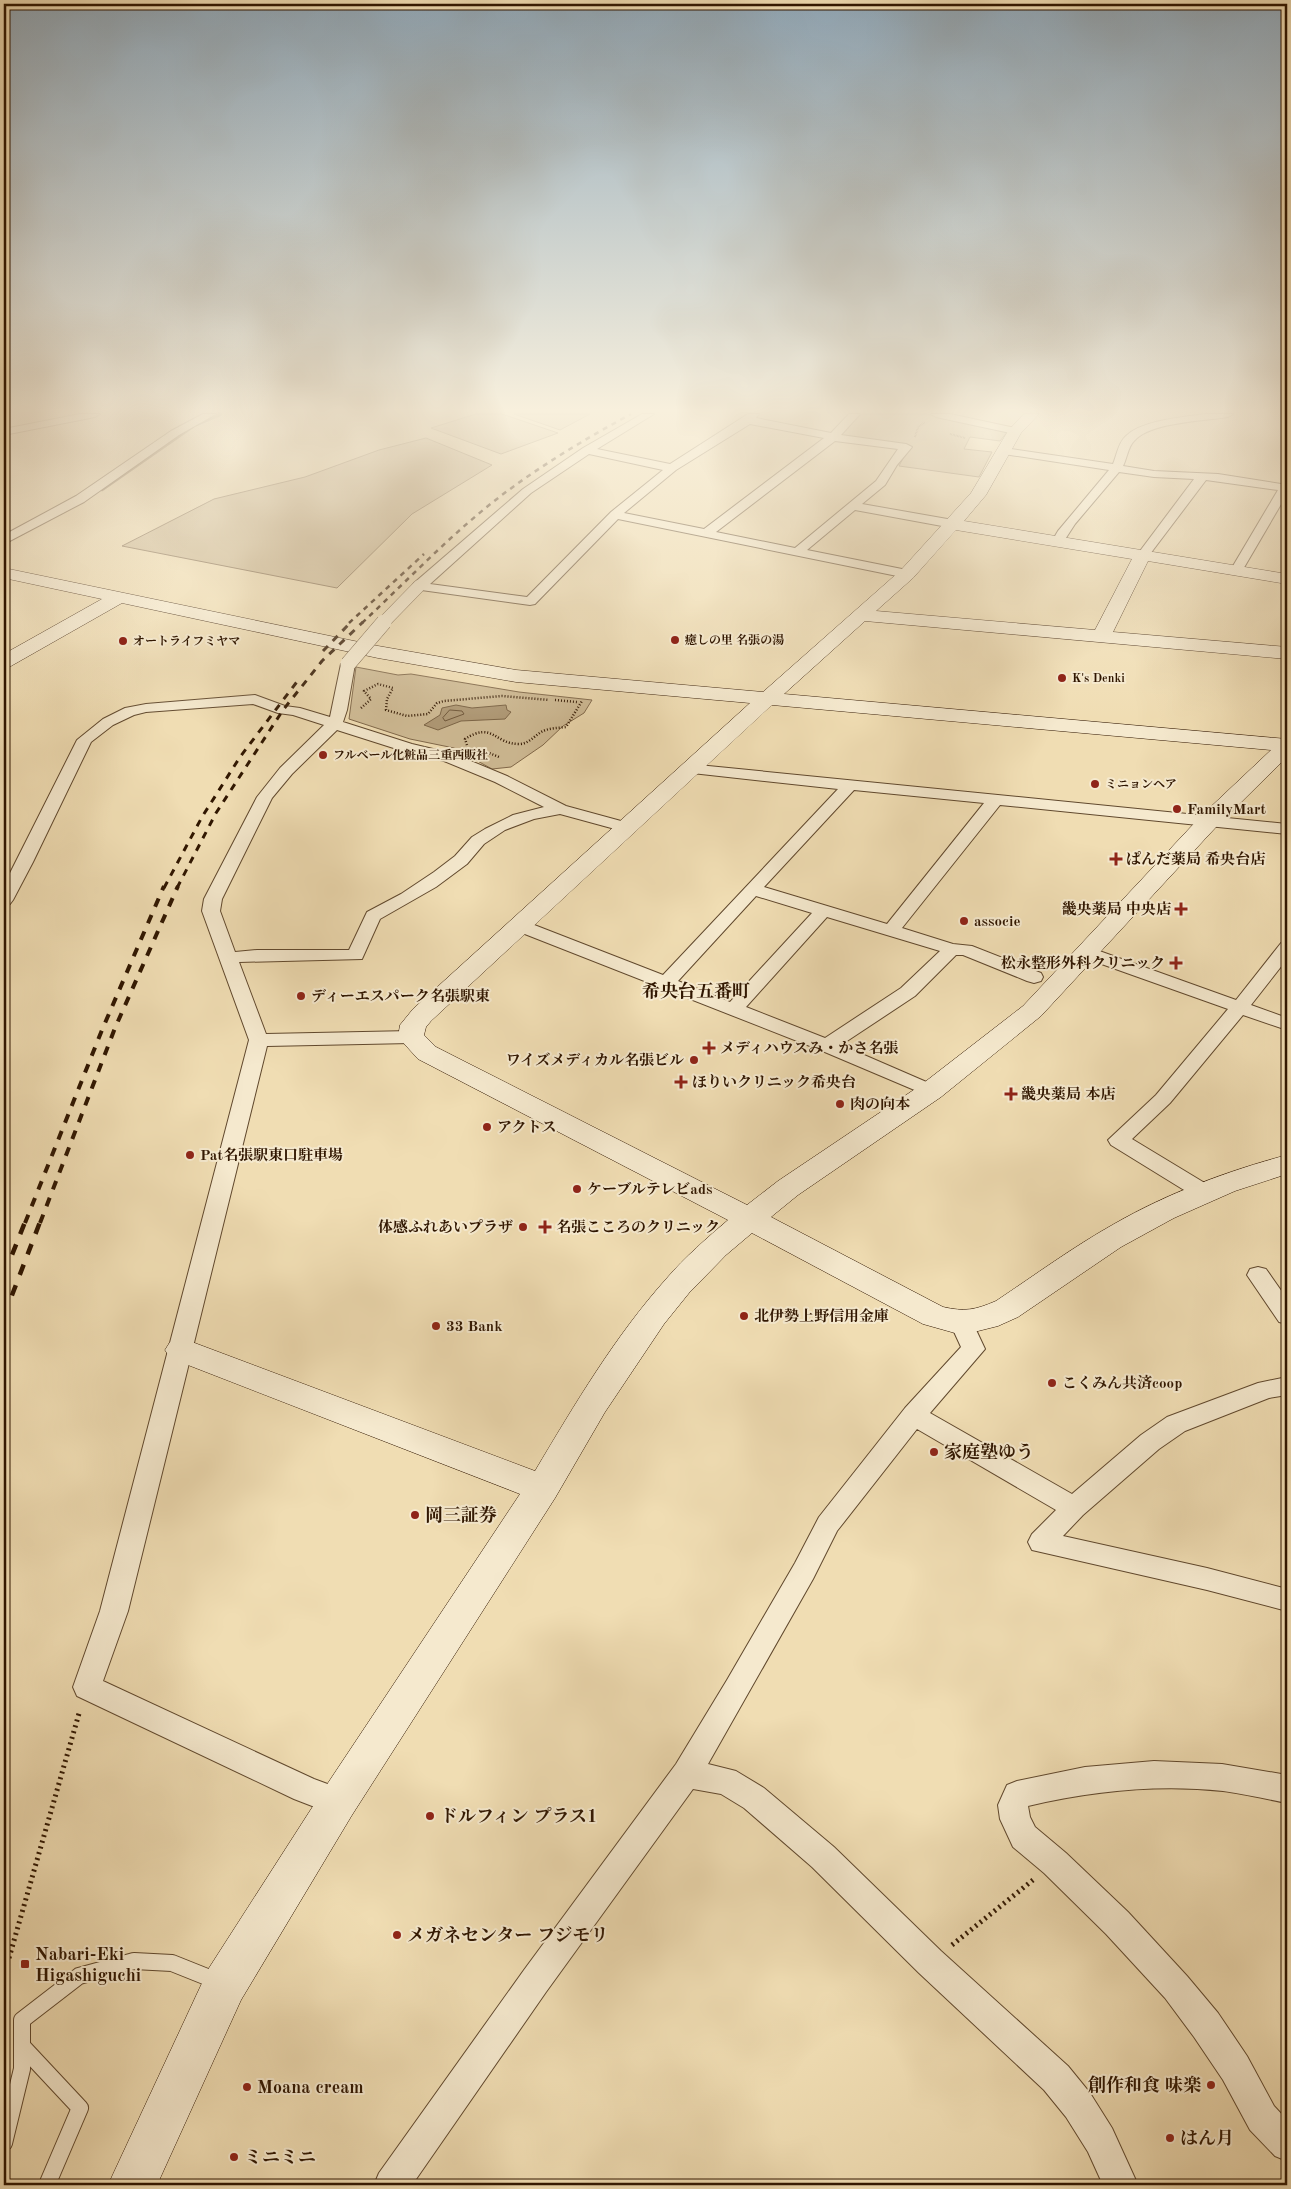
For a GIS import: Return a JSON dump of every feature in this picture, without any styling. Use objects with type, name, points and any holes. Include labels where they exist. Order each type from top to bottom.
[{"type":"street","points":[[4,540],[48,516]]},
{"type":"street","points":[[338,1802],[304,1789],[87,1687],[114,1611],[259,1040],[211,911],[213,899],[264,797],[286,771],[336,723],[348,664],[389,616],[499,516]]},
{"type":"street","points":[[420,586],[530,601],[614,516]]},
{"type":"street","points":[[621,516],[907,574]]},
{"type":"street","points":[[708,533],[730,516]]},
{"type":"street","points":[[798,552],[839,516]]},
{"type":"street","points":[[909,516],[1287,579]]},
{"type":"street","points":[[411,1037],[413,1025],[422,1015],[688,769],[907,574],[959,516]]},
{"type":"street","points":[[1058,541],[1075,516]]},
{"type":"street","points":[[1101,636],[1143,555],[1173,516]]},
{"type":"street","points":[[1236,570],[1269,516]]},
{"type":"street","points":[[4,573],[378,652],[516,676],[1287,745]]},
{"type":"street","points":[[4,662],[118,598]]},
{"type":"street","points":[[860,615],[1287,653]]},
{"type":"street","points":[[4,900],[85,740],[108,722],[130,711],[146,708],[255,699],[283,710],[295,711],[336,723],[408,748],[449,757],[500,779],[560,809],[626,827]]},
{"type":"street","points":[[132,2185],[225,1984],[338,1802],[543,1488],[593,1403],[653,1316],[678,1285],[715,1248],[749,1219],[788,1188],[931,1091],[1032,1011],[1209,821],[1266,768],[1287,745]]},
{"type":"street","points":[[688,769],[1287,829]]},
{"type":"street","points":[[667,982],[755,890],[850,785]]},
{"type":"street","points":[[891,931],[996,799]]},
{"type":"street","points":[[228,958],[257,955],[356,954],[374,916],[388,910],[463,858],[471,845],[482,837],[520,816],[560,809]]},
{"type":"street","points":[[755,890],[822,912],[952,949],[966,950],[1034,977]]},
{"type":"street","points":[[734,1009],[822,912]]},
{"type":"street","points":[[518,925],[827,1046],[931,1091]]},
{"type":"street","points":[[1205,1193],[1118,1140],[1163,1099],[1240,1007],[1287,947]]},
{"type":"street","points":[[827,1046],[908,992],[952,949]]},
{"type":"street","points":[[1085,952],[1287,1024]]},
{"type":"street","points":[[259,1040],[411,1037],[427,1054],[934,1316],[962,1323],[987,1318],[1008,1309],[1124,1232],[1162,1211],[1247,1176],[1287,1164]]},
{"type":"street","points":[[1258,1274],[1287,1316]]},
{"type":"street","points":[[391,2185],[534,1981],[686,1774],[737,1689],[804,1571],[828,1524],[914,1415],[973,1349],[962,1323]]},
{"type":"street","points":[[181,1350],[543,1488]]},
{"type":"street","points":[[1287,1386],[1266,1389],[1176,1424],[1150,1442],[1074,1508],[1041,1542],[1207,1579],[1287,1600]]},
{"type":"street","points":[[914,1415],[1074,1508]]},
{"type":"street","points":[[686,1774],[726,1781],[754,1798],[823,1857],[930,1962],[1056,2078],[1078,2105],[1100,2140],[1121,2185]]},
{"type":"street","points":[[1287,1789],[1244,1780],[1199,1775],[1121,1777],[1063,1784],[1017,1795],[1013,1805],[1015,1819],[1024,1837],[1055,1863],[1117,1923],[1176,1987],[1206,2025],[1230,2061],[1262,2118],[1287,2144]]},
{"type":"lane","points":[[4,2143],[22,2069],[22,2020],[78,1976],[134,1961],[172,1963],[225,1984]]},
{"type":"lane","points":[[22,2046],[80,2108],[47,2185]]},
{"type":"path","points":[[336,723],[349,719],[370,699],[364,691],[368,687],[377,684],[385,684],[393,688],[387,699],[386,710],[410,718],[428,714],[434,710],[437,703],[456,700],[502,696],[572,702],[582,701],[566,728],[540,732],[528,743],[517,744],[505,741],[494,732],[482,731],[465,739],[466,745],[472,748]]},
{"type":"path","points":[[477,750],[491,752],[501,758]]},
{"type":"path","points":[[8,1958],[87,1687]]},
{"type":"path","points":[[930,1962],[1055,1863]]},
{"type":"shaded area","points":[[180,516],[410,516],[337,588],[122,546]]},
{"type":"shaded area","points":[[356,667],[398,675],[411,674],[519,692],[592,700],[584,713],[563,726],[543,745],[511,767],[492,769],[454,748],[410,739],[349,719]]},
{"type":"water","points":[[456,705],[472,708],[506,705],[507,710],[511,712],[505,719],[461,721],[438,730],[424,725],[440,715],[442,708]]},
{"type":"railway","points":[[362,623],[477,516]]},
{"type":"railway","points":[[349,623],[424,554]]},
{"type":"railway","points":[[323,651],[351,622]]},
{"type":"railway","points":[[178,887],[216,813],[283,710],[322,661],[363,622]]},
{"type":"railway","points":[[164,888],[202,817],[240,757],[299,679]]},
{"type":"railway","points":[[25,1223],[102,1030],[164,886]]},
{"type":"railway","points":[[40,1223],[115,1028],[178,887]]},
{"type":"railway","points":[[4,1275],[25,1222]]},
{"type":"railway","points":[[4,1316],[40,1222]]},
{"type":"place","name":"癒しの里 名張の湯","points":[[675,640]]},
{"type":"place","name":"オートライフミヤマ","points":[[123,641]]},
{"type":"place","name":"K's Denki","points":[[1062,678]]},
{"type":"place","name":"フルベール化粧品三重西販社","points":[[323,755]]},
{"type":"place","name":"ミニョンヘア","points":[[1095,784]]},
{"type":"place","name":"FamilyMart","points":[[1177,809]]},
{"type":"place","name":"ぱんだ薬局 希央台店","points":[[1116,859]]},
{"type":"place","name":"畿央薬局 中央店","points":[[1181,909]]},
{"type":"place","name":"associe","points":[[964,921]]},
{"type":"place","name":"松永整形外科クリニック","points":[[1176,963]]},
{"type":"place","name":"ディーエスパーク名張駅東","points":[[301,996]]},
{"type":"place","name":"メディハウスみ・かさ名張","points":[[709,1048]]},
{"type":"place","name":"ワイズメディカル名張ビル","points":[[694,1060]]},
{"type":"place","name":"ほりいクリニック希央台","points":[[681,1082]]},
{"type":"place","name":"畿央薬局 本店","points":[[1011,1094]]},
{"type":"place","name":"肉の向本","points":[[840,1104]]},
{"type":"place","name":"アクトス","points":[[487,1127]]},
{"type":"place","name":"Pat名張駅東口駐車場","points":[[190,1155]]},
{"type":"place","name":"ケーブルテレビads","points":[[577,1189]]},
{"type":"place","name":"体感ふれあいプラザ","points":[[523,1227]]},
{"type":"place","name":"名張こころのクリニック","points":[[545,1227]]},
{"type":"place","name":"北伊勢上野信用金庫","points":[[744,1316]]},
{"type":"place","name":"33 Bank","points":[[436,1326]]},
{"type":"place","name":"こくみん共済coop","points":[[1052,1383]]},
{"type":"place","name":"家庭塾ゆう","points":[[934,1452]]},
{"type":"place","name":"岡三証券","points":[[415,1515]]},
{"type":"place","name":"ドルフィン プラス1","points":[[430,1816]]},
{"type":"place","name":"メガネセンター フジモリ","points":[[397,1935]]},
{"type":"place","name":"Nabari-Eki Higashiguchi","points":[[25,1964]]},
{"type":"place","name":"創作和食 味楽","points":[[1211,2085]]},
{"type":"place","name":"Moana cream","points":[[247,2087]]},
{"type":"place","name":"はん月","points":[[1170,2138]]},
{"type":"place","name":"ミニミニ","points":[[234,2157]]},
{"type":"district","name":"希央台五番町","points":[[696,991]]}]
